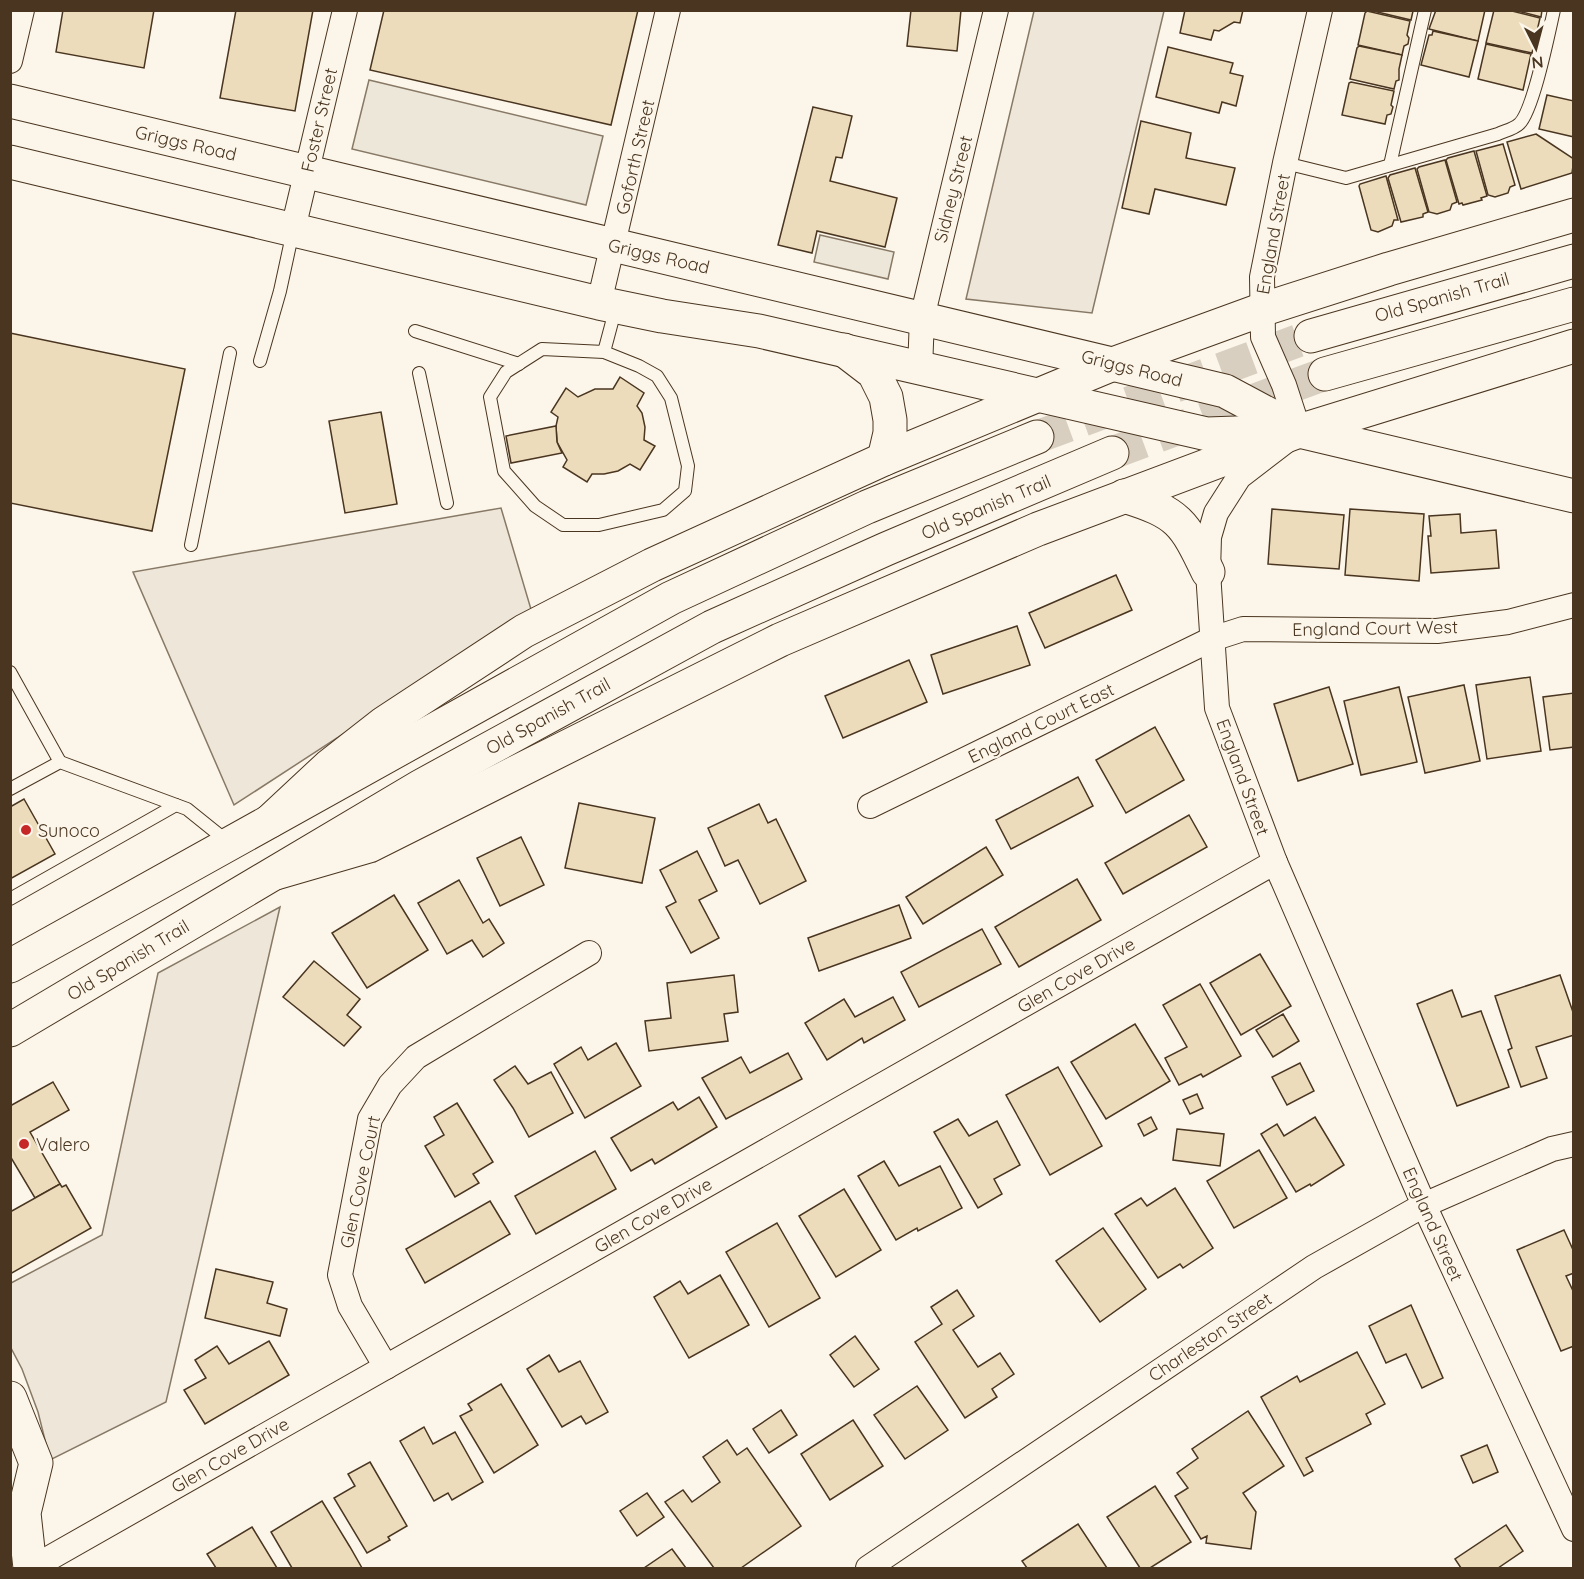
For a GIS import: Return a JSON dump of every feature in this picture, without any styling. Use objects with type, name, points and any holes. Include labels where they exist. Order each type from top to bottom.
[{"type":"main road","name":"Griggs Road","points":[[10,101],[1225,391],[1299,431],[1574,496]]},
{"type":"main road","name":"Griggs Road","points":[[10,162],[608,304],[662,316],[759,331],[1208,434],[1299,431]]},
{"type":"main road","points":[[270,821],[329,766],[384,723],[524,631],[652,565],[884,459],[1113,364],[1261,310],[1389,269],[1574,215]]},
{"type":"main road","name":"Old Spanish Trail","points":[[1311,336],[1574,261]]},
{"type":"main road","points":[[1325,374],[1574,304]]},
{"type":"main road","points":[[230,844],[263,880],[369,846],[780,640],[1028,534],[1299,431],[1574,346]]},
{"type":"main road","points":[[844,350],[874,373],[886,397],[890,433],[884,459]]},
{"type":"main road","points":[[10,966],[671,598],[867,507],[1037,437]]},
{"type":"main road","name":"Old Spanish Trail","points":[[10,1030],[421,786],[712,627],[886,549],[1112,453]]},
{"type":"main road","points":[[1124,496],[1171,514],[1190,536],[1208,572]]},
{"type":"main road","points":[[10,1398],[36,1464],[17,1504],[31,1569]]},
{"type":"street","points":[[10,61],[22,10]]},
{"type":"street","name":"Foster Street","points":[[293,229],[345,10]]},
{"type":"street","name":"Goforth Street","points":[[608,304],[614,245],[668,10]]},
{"type":"street","name":"Sidney Street","points":[[920,369],[922,318],[996,10]]},
{"type":"street","name":"England Street","points":[[1320,10],[1262,277],[1263,337],[1284,385],[1299,431],[1239,477],[1216,513],[1209,537],[1208,572],[1217,708],[1275,862],[1424,1205],[1574,1529]]},
{"type":"street","name":"England Court West","points":[[1212,639],[1243,630],[1437,631],[1508,622],[1574,605]]},
{"type":"street","name":"England Court East","points":[[870,806],[1212,639]]},
{"type":"street","name":"Glen Cove Drive","points":[[31,1569],[1275,862]]},
{"type":"street","name":"Glen Cove Court","points":[[386,1367],[350,1306],[340,1275],[370,1119],[390,1085],[416,1057],[589,953]]},
{"type":"street","name":"Charleston Street","points":[[868,1569],[1314,1267],[1424,1205],[1552,1149],[1574,1144]]},
{"type":"lane","points":[[1390,165],[1425,10]]},
{"type":"lane","points":[[1285,163],[1346,178],[1498,134],[1519,125],[1526,116],[1531,100],[1554,10]]},
{"type":"lane","points":[[260,361],[280,291],[293,229]]},
{"type":"lane","points":[[604,352],[608,304]]},
{"type":"lane","points":[[415,331],[519,364]]},
{"type":"lane","points":[[542,349],[604,352],[657,376],[671,398],[688,466],[685,491],[663,510],[598,525],[563,525],[535,506],[504,471],[490,397],[506,372],[542,349]]},
{"type":"lane","points":[[191,545],[230,353]]},
{"type":"lane","points":[[419,374],[447,503]]},
{"type":"lane","points":[[10,672],[60,762],[187,809],[230,844]]},
{"type":"lane","points":[[10,789],[60,762]]},
{"type":"lane","points":[[10,899],[176,805]]},
{"type":"shaded area","points":[[1034,11],[1164,11],[1092,313],[966,299]]},
{"type":"shaded area","points":[[369,80],[603,136],[586,205],[352,149]]},
{"type":"shaded area","points":[[820,235],[894,252],[888,279],[814,262]]},
{"type":"shaded area","points":[[501,508],[533,616],[489,639],[234,805],[133,572]]},
{"type":"shaded area","points":[[280,907],[166,1402],[50,1460],[38,1412],[22,1369],[11,1348],[11,1283],[102,1235],[158,973]]},
{"type":"building","points":[[63,10],[154,10],[144,68],[56,52]]},
{"type":"building","points":[[236,10],[313,10],[295,111],[220,98]]},
{"type":"building","points":[[384,10],[638,10],[611,125],[370,70]]},
{"type":"building","points":[[911,10],[961,10],[957,51],[907,46]]},
{"type":"building","points":[[1185,10],[1243,10],[1240,23],[1234,22],[1219,31],[1214,30],[1211,40],[1180,33]]},
{"type":"building","points":[[1369,10],[1415,10],[1411,20]]},
{"type":"building","points":[[1436,10],[1485,10],[1478,41],[1429,29]]},
{"type":"building","points":[[1494,10],[1508,10],[1540,18],[1532,53],[1486,43]]},
{"type":"building","points":[[1514,10],[1542,10],[1541,17]]},
{"type":"building","points":[[1367,11],[1410,21],[1408,44],[1404,46],[1402,55],[1358,45]]},
{"type":"building","points":[[1433,31],[1478,41],[1469,77],[1421,65],[1429,35],[1432,35]]},
{"type":"building","points":[[1486,44],[1531,54],[1523,90],[1478,79]]},
{"type":"building","points":[[1359,46],[1402,55],[1399,80],[1396,81],[1394,89],[1350,79]]},
{"type":"building","points":[[1168,47],[1233,63],[1230,73],[1243,76],[1236,106],[1222,102],[1219,113],[1156,97]]},
{"type":"building","points":[[1351,82],[1394,91],[1391,105],[1393,107],[1391,114],[1387,115],[1385,124],[1342,115]]},
{"type":"building","points":[[1547,95],[1574,101],[1574,137],[1539,129]]},
{"type":"building","points":[[813,107],[852,116],[842,158],[836,157],[830,181],[897,198],[885,247],[817,231],[812,253],[778,245]]},
{"type":"building","points":[[1141,121],[1191,133],[1186,158],[1235,168],[1226,205],[1155,189],[1149,214],[1122,208]]},
{"type":"building","points":[[1536,134],[1574,159],[1572,173],[1521,189],[1507,142]]},
{"type":"building","points":[[1503,144],[1515,185],[1510,187],[1508,193],[1495,197],[1488,195],[1476,151]]},
{"type":"building","points":[[1474,151],[1487,196],[1481,198],[1482,200],[1463,205],[1459,204],[1446,160]]},
{"type":"building","points":[[1445,160],[1457,202],[1452,204],[1450,210],[1437,214],[1429,212],[1417,169]]},
{"type":"building","points":[[1415,168],[1428,212],[1423,214],[1423,217],[1401,222],[1388,178],[1390,175]]},
{"type":"building","points":[[1386,176],[1398,220],[1394,220],[1392,226],[1378,232],[1371,230],[1359,186]]},
{"type":"building","points":[[10,333],[185,369],[152,531],[10,503]]},
{"type":"building","points":[[620,377],[644,393],[637,406],[642,413],[645,427],[644,440],[655,446],[640,470],[630,464],[618,471],[592,474],[587,482],[563,467],[567,460],[557,442],[558,417],[551,412],[566,388],[578,397],[595,389],[613,389]]},
{"type":"building","points":[[381,412],[397,504],[345,513],[329,421]]},
{"type":"building","points":[[556,426],[557,442],[562,453],[511,463],[506,436]]},
{"type":"building","points":[[1272,509],[1344,515],[1339,569],[1268,564]]},
{"type":"building","points":[[1350,509],[1424,514],[1419,581],[1345,575]]},
{"type":"building","points":[[1460,514],[1461,533],[1496,530],[1499,568],[1431,573],[1429,516]]},
{"type":"building","points":[[1116,575],[1132,610],[1045,648],[1029,613]]},
{"type":"building","points":[[1017,626],[1030,665],[943,694],[931,655]]},
{"type":"building","points":[[909,660],[927,702],[843,738],[825,696]]},
{"type":"building","points":[[1530,677],[1541,751],[1487,759],[1476,685]]},
{"type":"building","points":[[1464,685],[1480,761],[1425,773],[1408,697]]},
{"type":"building","points":[[1329,687],[1353,764],[1298,781],[1274,704]]},
{"type":"building","points":[[1399,687],[1417,762],[1361,775],[1344,701]]},
{"type":"building","points":[[1574,693],[1574,747],[1550,750],[1543,697]]},
{"type":"building","points":[[1155,727],[1184,780],[1126,813],[1096,760]]},
{"type":"building","points":[[1078,777],[1093,806],[1011,849],[996,820]]},
{"type":"building","name":"Sunoco","points":[[24,799],[55,854],[10,879],[10,807]]},
{"type":"building","points":[[579,803],[655,818],[642,883],[565,868]]},
{"type":"building","points":[[759,804],[768,823],[776,819],[806,881],[760,904],[738,860],[725,866],[708,828]]},
{"type":"building","points":[[1189,815],[1207,847],[1123,894],[1105,863]]},
{"type":"building","points":[[521,837],[544,885],[500,906],[477,858]]},
{"type":"building","points":[[986,847],[1003,875],[923,924],[906,897]]},
{"type":"building","points":[[697,851],[717,891],[699,900],[719,938],[691,953],[666,907],[676,902],[660,870]]},
{"type":"building","points":[[1077,879],[1101,920],[1019,967],[995,927]]},
{"type":"building","points":[[459,880],[483,923],[489,919],[504,943],[483,957],[472,940],[447,954],[418,903]]},
{"type":"building","points":[[394,895],[428,950],[367,988],[332,933]]},
{"type":"building","points":[[899,905],[911,938],[819,971],[808,938]]},
{"type":"building","points":[[982,929],[1001,964],[919,1007],[901,972]]},
{"type":"building","points":[[1260,954],[1291,1006],[1241,1035],[1210,983]]},
{"type":"building","points":[[314,961],[360,999],[347,1015],[361,1027],[344,1046],[283,997]]},
{"type":"building","points":[[734,975],[738,1012],[724,1014],[728,1041],[649,1051],[645,1021],[671,1018],[667,983]]},
{"type":"building","points":[[1560,975],[1574,1015],[1574,1035],[1536,1047],[1547,1078],[1521,1087],[1508,1050],[1512,1048],[1495,996]]},
{"type":"building","points":[[1200,984],[1241,1056],[1203,1077],[1201,1074],[1179,1085],[1165,1058],[1187,1047],[1163,1005]]},
{"type":"building","points":[[1452,990],[1462,1017],[1481,1011],[1509,1087],[1457,1106],[1417,1004]]},
{"type":"building","points":[[893,997],[905,1020],[864,1043],[862,1038],[827,1060],[805,1023],[844,999],[855,1017]]},
{"type":"building","points":[[1283,1014],[1299,1041],[1273,1057],[1256,1030]]},
{"type":"building","points":[[1135,1024],[1170,1081],[1106,1119],[1071,1062]]},
{"type":"building","points":[[616,1043],[641,1086],[585,1118],[554,1064],[581,1047],[588,1060]]},
{"type":"building","points":[[788,1053],[802,1079],[726,1119],[702,1078],[741,1057],[750,1073]]},
{"type":"building","points":[[1300,1063],[1314,1091],[1287,1105],[1272,1077]]},
{"type":"building","points":[[515,1066],[528,1084],[551,1072],[573,1113],[529,1137],[494,1080]]},
{"type":"building","points":[[1058,1067],[1102,1146],[1050,1175],[1006,1095]]},
{"type":"building","name":"Valero","points":[[53,1082],[69,1110],[30,1132],[60,1184],[35,1198],[10,1156],[10,1106]]},
{"type":"building","points":[[1197,1094],[1203,1108],[1190,1114],[1183,1100]]},
{"type":"building","points":[[699,1097],[717,1127],[655,1164],[652,1159],[631,1171],[611,1138],[673,1102],[678,1110]]},
{"type":"building","points":[[457,1103],[493,1162],[473,1174],[479,1183],[455,1197],[425,1146],[444,1135],[434,1117]]},
{"type":"building","points":[[1151,1117],[1157,1129],[1144,1136],[1138,1124]]},
{"type":"building","points":[[1315,1117],[1344,1165],[1311,1186],[1310,1184],[1296,1192],[1261,1134],[1277,1124],[1284,1136]]},
{"type":"building","points":[[958,1119],[969,1136],[997,1121],[1020,1165],[994,1179],[1002,1194],[978,1208],[934,1132]]},
{"type":"building","points":[[1177,1129],[1224,1134],[1220,1166],[1173,1160]]},
{"type":"building","points":[[1259,1150],[1287,1198],[1234,1228],[1207,1181]]},
{"type":"building","points":[[595,1151],[616,1189],[536,1234],[515,1196]]},
{"type":"building","points":[[884,1161],[899,1186],[940,1166],[962,1208],[896,1240],[858,1176]]},
{"type":"building","points":[[60,1184],[62,1187],[66,1185],[91,1228],[10,1274],[10,1212]]},
{"type":"building","points":[[1175,1188],[1213,1248],[1183,1268],[1180,1264],[1158,1278],[1115,1214],[1141,1198],[1147,1206]]},
{"type":"building","points":[[844,1189],[881,1250],[836,1277],[799,1216]]},
{"type":"building","points":[[490,1201],[510,1234],[425,1283],[406,1249]]},
{"type":"building","points":[[777,1223],[820,1298],[769,1327],[726,1252]]},
{"type":"building","points":[[1103,1228],[1146,1289],[1100,1322],[1056,1261]]},
{"type":"building","points":[[1564,1230],[1574,1252],[1574,1273],[1566,1276],[1574,1293],[1574,1346],[1561,1351],[1517,1250]]},
{"type":"building","points":[[216,1269],[273,1282],[267,1303],[287,1309],[280,1336],[205,1318]]},
{"type":"building","points":[[720,1275],[749,1325],[689,1358],[654,1297],[680,1281],[688,1294]]},
{"type":"building","points":[[957,1290],[974,1316],[953,1330],[978,1367],[1000,1353],[1014,1374],[992,1389],[997,1397],[965,1418],[915,1342],[942,1324],[931,1307]]},
{"type":"building","points":[[1411,1305],[1443,1378],[1422,1388],[1406,1354],[1386,1363],[1369,1326]]},
{"type":"building","points":[[855,1336],[879,1369],[854,1387],[830,1355]]},
{"type":"building","points":[[269,1341],[289,1375],[205,1424],[184,1390],[206,1378],[195,1360],[217,1346],[229,1364]]},
{"type":"building","points":[[1357,1352],[1385,1404],[1366,1414],[1371,1424],[1306,1458],[1313,1471],[1304,1476],[1261,1397],[1297,1376],[1300,1382]]},
{"type":"building","points":[[549,1355],[559,1372],[580,1361],[608,1412],[586,1424],[581,1416],[562,1427],[527,1369]]},
{"type":"building","points":[[501,1384],[538,1445],[494,1473],[460,1416],[472,1410],[468,1404]]},
{"type":"building","points":[[917,1386],[948,1430],[905,1459],[874,1415]]},
{"type":"building","points":[[781,1410],[797,1435],[769,1453],[753,1429]]},
{"type":"building","points":[[1248,1411],[1284,1466],[1243,1493],[1256,1512],[1251,1549],[1206,1543],[1207,1536],[1201,1539],[1175,1496],[1188,1488],[1177,1473],[1198,1458],[1192,1449]]},
{"type":"building","points":[[853,1420],[883,1466],[830,1500],[801,1454]]},
{"type":"building","points":[[424,1427],[433,1444],[455,1432],[483,1482],[452,1500],[448,1493],[434,1501],[400,1441]]},
{"type":"building","points":[[727,1440],[737,1455],[747,1448],[801,1526],[741,1568],[714,1568],[665,1502],[683,1490],[692,1502],[720,1482],[703,1457]]},
{"type":"building","points":[[1487,1445],[1498,1472],[1473,1483],[1461,1456]]},
{"type":"building","points":[[370,1462],[407,1526],[388,1537],[390,1540],[367,1553],[334,1498],[355,1486],[348,1474]]},
{"type":"building","points":[[1155,1486],[1191,1542],[1150,1568],[1140,1568],[1107,1517]]},
{"type":"building","points":[[647,1493],[664,1517],[637,1536],[620,1511]]},
{"type":"building","points":[[322,1501],[362,1568],[292,1568],[271,1532]]},
{"type":"building","points":[[1078,1524],[1107,1568],[1027,1568],[1022,1561]]},
{"type":"building","points":[[1506,1525],[1523,1551],[1498,1568],[1461,1568],[1455,1559]]},
{"type":"building","points":[[252,1527],[277,1568],[216,1568],[207,1554]]},
{"type":"building","points":[[672,1549],[686,1568],[644,1568]]},
{"type":"tunnel","points":[[1037,437],[1311,336]]},
{"type":"tunnel","points":[[1112,453],[1325,374]]},
{"type":"place","name":"Sunoco","points":[[26,830]]},
{"type":"place","name":"Valero","points":[[24,1144]]}]
